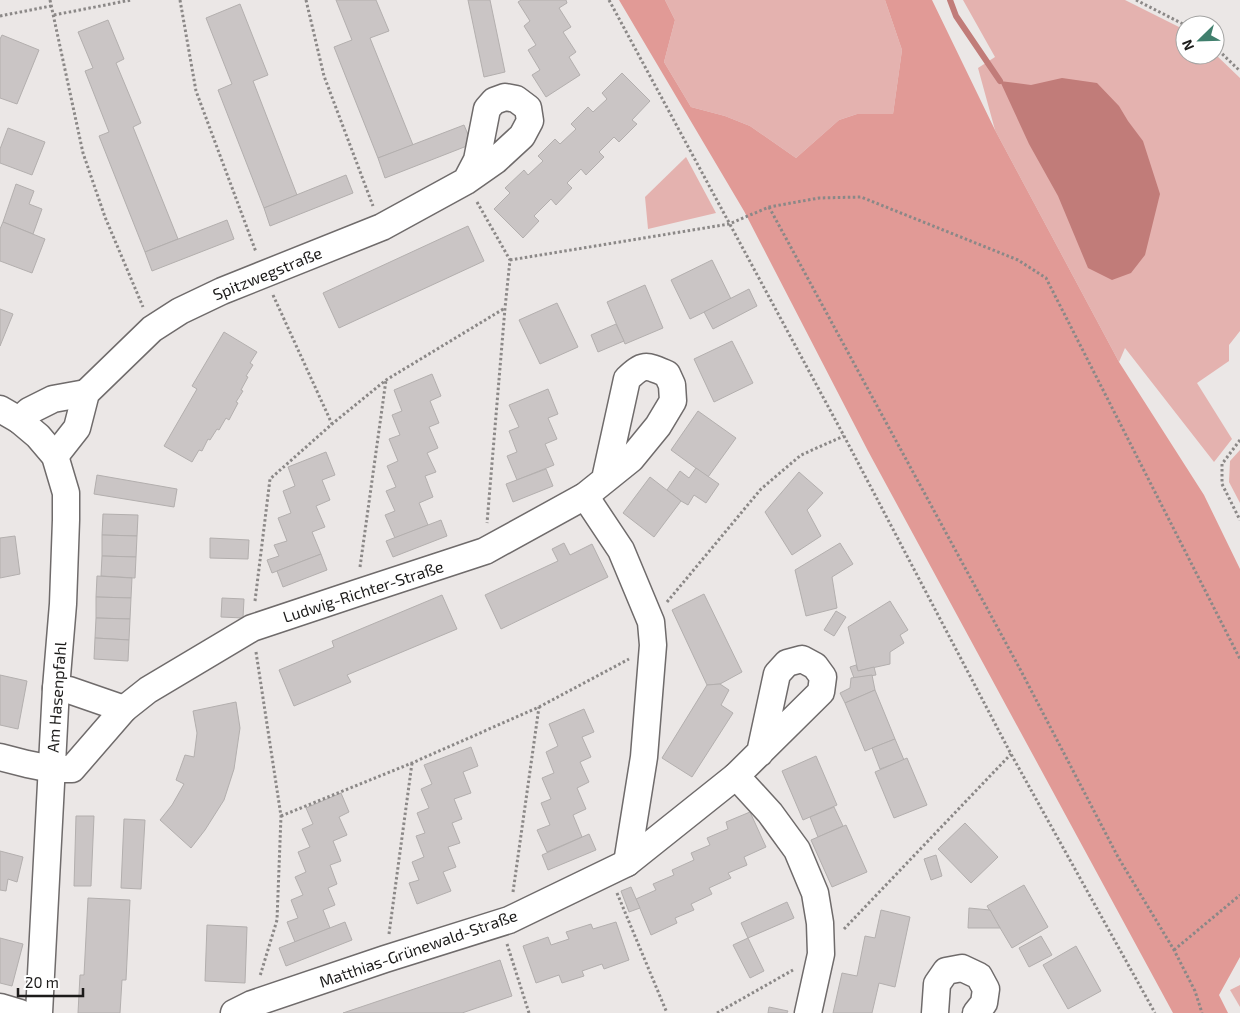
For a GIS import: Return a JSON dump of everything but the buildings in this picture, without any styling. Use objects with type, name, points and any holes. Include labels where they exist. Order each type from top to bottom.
[{"type":"street","name":"Spitzwegstraße","points":[[86,392],[152,329],[180,310],[222,291],[382,227],[466,181]]},
{"type":"street","points":[[9,415],[29,411],[53,399],[86,392],[77,428],[55,456]]},
{"type":"street","name":"Am Hasenpfahl","points":[[9,415],[38,436],[55,456],[66,493],[63,604],[56,688],[39,1013]]},
{"type":"street","name":"Ludwig-Richter-Straße","points":[[52,769],[72,769],[124,709],[148,690],[252,628],[485,551],[585,496],[605,480]]},
{"type":"street","points":[[585,496],[621,550],[652,633],[644,757],[618,868]]},
{"type":"street","points":[[56,688],[69,690],[124,709]]},
{"type":"street","name":"Matthias-Grünewald-Straße","points":[[234,1013],[252,1004],[505,921],[618,868],[736,776],[760,752]]},
{"type":"street","points":[[0,757],[52,769]]},
{"type":"street","points":[[736,776],[770,814],[797,850],[815,893],[820,923],[821,954],[808,1013]]},
{"type":"street","points":[[935,1013],[937,984],[946,971],[962,968],[979,976],[986,989],[984,1004],[976,1013]]},
{"type":"street","points":[[0,1007],[20,1013]]},
{"type":"path","points":[[50,0],[84,153],[105,217],[152,329]]},
{"type":"path","points":[[54,15],[131,0]]},
{"type":"path","points":[[180,0],[196,90],[264,274],[332,424]]},
{"type":"path","points":[[306,0],[324,76],[382,227]]},
{"type":"path","points":[[609,0],[844,436],[1011,754],[1155,1013]]},
{"type":"path","points":[[1136,0],[1175,20]]},
{"type":"path","points":[[0,16],[51,6]]},
{"type":"path","points":[[1225,57],[1240,71]]},
{"type":"path","points":[[466,181],[510,260],[485,551]]},
{"type":"path","points":[[510,260],[729,224],[769,207],[819,198],[861,197],[1018,260],[1046,278],[1240,659]]},
{"type":"path","points":[[769,207],[1020,669],[1118,857],[1174,950],[1195,991],[1202,1013]]},
{"type":"path","points":[[357,593],[386,380]]},
{"type":"path","points":[[281,816],[412,763],[539,707],[652,633],[761,489],[801,455],[844,436]]},
{"type":"path","points":[[1240,440],[1222,464],[1222,484],[1240,520]]},
{"type":"path","points":[[529,1013],[505,921],[539,707]]},
{"type":"path","points":[[717,1013],[821,954],[1011,754]]},
{"type":"path","points":[[385,959],[412,763]]},
{"type":"path","points":[[618,868],[667,1013]]},
{"type":"path","points":[[1174,950],[1240,895]]},
{"type":"shaded area","points":[[619,0],[665,0],[675,20],[664,62],[691,107],[725,116],[750,126],[796,158],[839,120],[857,114],[893,114],[902,50],[885,0],[932,0],[995,130],[1119,362],[1204,495],[1240,569],[1240,957],[1219,995],[1228,1013],[1173,1013],[868,451],[744,211]]},
{"type":"shaded area","points":[[665,0],[885,0],[902,50],[893,114],[857,114],[839,120],[796,158],[750,126],[725,116],[691,107],[664,62],[675,20]]},
{"type":"shaded area","points":[[963,0],[1125,0],[1175,25],[1175,65],[1225,64],[1240,78],[1240,331],[1229,345],[1229,361],[1197,383],[1232,439],[1214,462],[1125,348],[1119,362],[995,130],[978,68],[995,57]]},
{"type":"shaded area","points":[[1062,78],[1097,83],[1119,106],[1143,141],[1160,194],[1145,255],[1131,273],[1112,280],[1088,268],[1058,196],[1029,144],[1000,81],[1031,85]]},
{"type":"shaded area","points":[[686,157],[716,213],[648,229],[645,197]]},
{"type":"shaded area","points":[[1240,450],[1240,503],[1229,482],[1230,461]]},
{"type":"shaded area","points":[[1240,985],[1240,1007],[1230,990]]},
{"type":"waterway","points":[[950,0],[956,16],[1000,81]]}]
